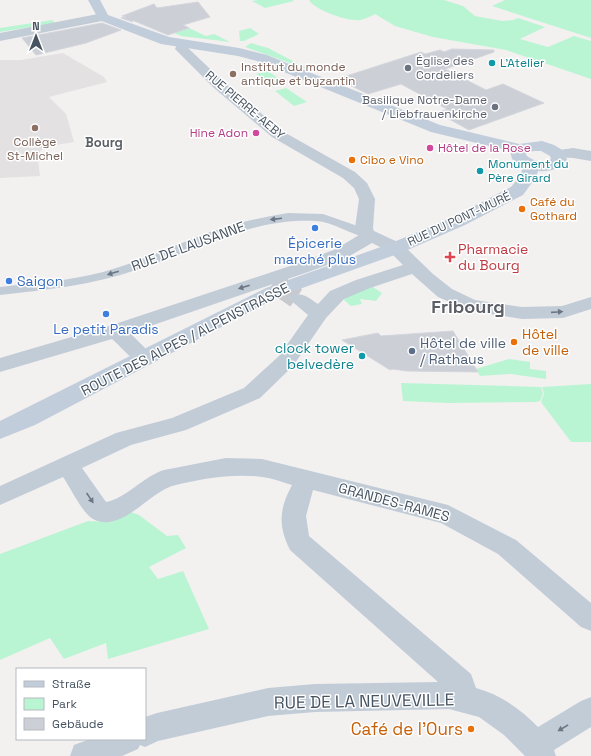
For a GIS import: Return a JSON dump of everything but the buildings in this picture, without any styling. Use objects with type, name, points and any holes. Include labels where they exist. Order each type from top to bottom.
[{"type":"main road","points":[[94,0],[103,17],[159,38],[183,44],[239,52],[262,58],[436,129],[520,149],[528,146],[539,146],[550,149],[558,154],[559,160],[552,165],[532,165],[525,162],[518,156],[520,149]]},
{"type":"main road","name":"RUE DU PONT-MURÉ","points":[[396,248],[459,221],[517,191],[528,177],[532,165]]},
{"type":"main road","name":"ROUTE DES ALPES / ALPENSTRASSE","points":[[0,431],[27,419],[273,292],[396,248]]},
{"type":"street","points":[[0,37],[103,17]]},
{"type":"street","name":"RUE PIERRE-AEBY","points":[[183,44],[181,49],[218,85],[277,134],[330,164],[358,184],[367,199],[364,228],[369,235]]},
{"type":"street","points":[[558,154],[572,153],[591,156]]},
{"type":"street","name":"RUE DE LAUSANNE","points":[[0,291],[72,283],[101,277],[150,261],[236,227],[274,219],[315,217],[322,218],[369,235],[396,248],[445,293],[471,305],[522,313],[563,312],[591,303]]},
{"type":"street","points":[[0,365],[116,331],[159,315],[272,281],[342,253],[369,235]]},
{"type":"street","points":[[0,496],[124,440],[178,424],[252,394],[286,360],[319,314],[338,295],[363,284],[415,266]]},
{"type":"street","points":[[298,299],[319,314]]},
{"type":"street","points":[[116,331],[146,358]]},
{"type":"street","name":"GRANDES-RAMES","points":[[68,465],[95,506],[102,512],[112,511],[125,505],[156,482],[173,477],[226,467],[255,467],[262,468],[304,485],[448,515],[507,547],[591,619]]},
{"type":"street","points":[[304,485],[293,517],[292,529],[299,543],[461,683],[464,699]]},
{"type":"street","name":"RUE DE LA NEUVEVILLE","points":[[146,732],[157,727],[268,702],[315,698],[449,695],[487,705],[515,725],[538,750]]},
{"type":"street","points":[[538,750],[591,711]]},
{"type":"street","points":[[85,756],[125,740]]},
{"type":"shaded area","name":"Collège St-Michel","points":[[63,53],[104,77],[107,82],[49,97],[66,114],[74,142],[50,146],[40,151],[38,160],[40,176],[0,178],[0,60],[21,60]]},
{"type":"green space","points":[[309,0],[444,0],[463,6],[475,16],[502,21],[518,18],[545,27],[520,39],[548,47],[574,36],[591,41],[591,79],[506,50],[433,37],[395,26],[375,14],[360,20],[340,17],[318,8]]},
{"type":"green space","points":[[505,0],[591,0],[591,38],[492,6]]},
{"type":"green space","points":[[252,1],[294,1],[265,8]]},
{"type":"green space","points":[[52,20],[55,23],[0,32],[0,28]]},
{"type":"green space","points":[[189,28],[206,36],[214,34],[230,42],[181,36],[174,33]]},
{"type":"green space","points":[[250,28],[259,34],[244,41],[240,41],[239,31]]},
{"type":"green space","points":[[251,43],[268,48],[310,70],[245,47]]},
{"type":"green space","points":[[268,71],[278,78],[282,84],[270,87],[265,80],[256,74]]},
{"type":"green space","points":[[286,88],[307,102],[294,106],[275,91]]},
{"type":"green space","points":[[370,285],[382,293],[376,301],[360,299],[362,304],[351,306],[344,300],[345,296]]},
{"type":"green space","points":[[509,359],[530,362],[530,369],[546,371],[546,379],[511,374],[480,376],[476,369]]},
{"type":"green space","points":[[401,383],[541,387],[543,394],[540,401],[536,402],[448,403],[403,401]]},
{"type":"green space","points":[[591,384],[591,442],[571,442],[541,402],[544,394],[542,387]]},
{"type":"green space","points":[[128,511],[139,515],[167,536],[178,535],[186,548],[149,567],[158,579],[183,571],[209,629],[108,659],[106,643],[64,659],[50,638],[0,660],[0,554],[88,521],[110,522]]},
{"type":"tunnel","points":[[274,282],[281,287]]},
{"type":"tunnel","points":[[279,286],[298,299]]},
{"type":"place","name":"L'Atelier","points":[[492,63]]},
{"type":"place","name":"Église des Cordeliers","points":[[408,68]]},
{"type":"place","name":"Institut du monde antique et byzantin","points":[[233,74]]},
{"type":"place","name":"Basilique Notre-Dame / Liebfrauenkirche","points":[[495,107]]},
{"type":"place","name":"Collège St-Michel","points":[[35,128]]},
{"type":"place","name":"Hine Adon","points":[[256,133]]},
{"type":"place","name":"Hôtel de la Rose","points":[[430,148]]},
{"type":"place","name":"Cibo e Vino","points":[[352,160]]},
{"type":"place","name":"Monument du Père Girard","points":[[480,171]]},
{"type":"place","name":"Café du Gothard","points":[[522,209]]},
{"type":"place","name":"Épicerie marché plus","points":[[315,228]]},
{"type":"place","name":"Pharmacie du Bourg","points":[[450,257]]},
{"type":"place","name":"Saigon","points":[[9,281]]},
{"type":"place","name":"Le petit Paradis","points":[[106,314]]},
{"type":"place","name":"Hôtel de ville","points":[[514,342]]},
{"type":"place","name":"Hôtel de ville / Rathaus","points":[[412,351]]},
{"type":"place","name":"clock tower belvedère","points":[[362,356]]},
{"type":"place","name":"Café de l'Ours","points":[[471,729]]},
{"type":"district","name":"Bourg","points":[[104,142]]},
{"type":"district","name":"Fribourg","points":[[468,307]]}]
